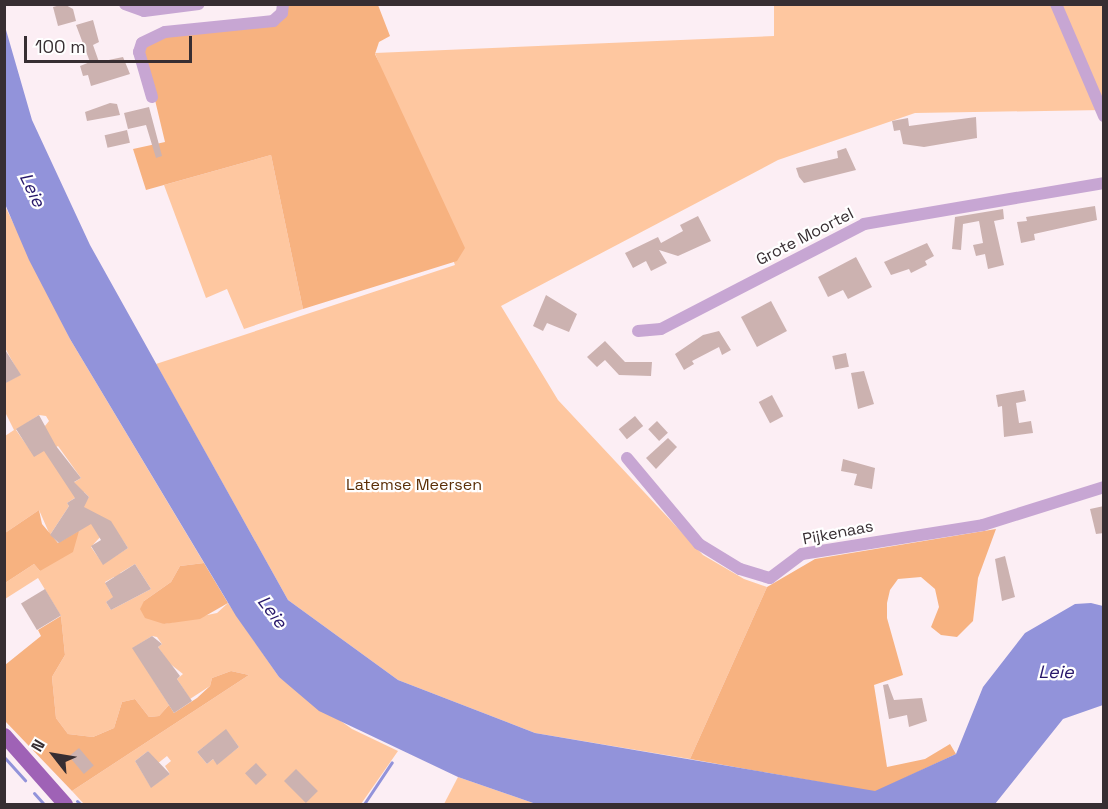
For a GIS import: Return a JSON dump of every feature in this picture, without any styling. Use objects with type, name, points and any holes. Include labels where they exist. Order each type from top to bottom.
[{"type":"main road","points":[[4,735],[65,804]]},
{"type":"street","points":[[125,4],[144,11],[198,4]]},
{"type":"street","points":[[152,97],[139,52],[151,37],[273,21],[282,13],[283,4]]},
{"type":"street","points":[[1056,4],[1104,116]]},
{"type":"street","name":"Grote Moortel","points":[[638,331],[662,329],[864,224],[1104,183]]},
{"type":"street","name":"Pijkenaas","points":[[627,458],[699,544],[740,569],[770,578],[802,554],[1000,521],[1104,487]]},
{"type":"green space","name":"Latemse Meersen","points":[[774,5],[1103,5],[1103,110],[915,113],[778,160],[501,306],[558,400],[703,555],[744,579],[767,587],[690,759],[535,733],[398,680],[288,600],[156,364],[455,265],[375,53],[774,36]]},
{"type":"green space","points":[[271,155],[303,309],[244,329],[227,289],[206,298],[164,185]]},
{"type":"green space","points":[[4,204],[70,339],[204,563],[180,566],[171,582],[144,601],[164,624],[217,613],[228,603],[279,677],[352,729],[398,751],[361,804],[84,804],[72,791],[249,675],[231,671],[212,678],[210,686],[190,699],[177,679],[183,674],[169,663],[158,647],[162,644],[157,637],[152,636],[133,648],[169,705],[159,716],[149,717],[135,699],[122,702],[114,728],[93,737],[68,734],[56,718],[52,677],[65,655],[61,616],[38,578],[5,599],[5,583],[34,564],[40,571],[89,497],[84,492],[67,503],[69,506],[50,535],[39,510],[5,533],[5,436],[14,430],[5,412],[5,383],[20,375],[5,348]],"holes":[[[39,415],[46,416],[49,421],[28,447],[16,430]],[[58,446],[81,478],[68,486],[48,452]],[[112,524],[128,548],[103,564],[91,547]],[[135,564],[151,589],[111,610],[106,602],[120,593],[110,592],[105,582],[114,577],[119,585],[124,581],[120,573]],[[226,730],[239,747],[217,764],[213,759],[207,764],[197,752]],[[148,751],[157,764],[167,756],[171,761],[165,766],[170,774],[151,787],[135,761]]]},
{"type":"green space","points":[[458,777],[536,804],[444,804]]},
{"type":"shaded area","points":[[287,5],[378,5],[390,36],[379,42],[375,54],[465,248],[457,261],[303,309],[271,155],[146,190],[133,149],[165,142],[144,54],[145,47],[165,35],[271,24]]},
{"type":"shaded area","points":[[39,510],[42,524],[58,543],[79,531],[73,552],[40,571],[34,564],[5,583],[5,533]]},
{"type":"shaded area","points":[[996,529],[978,578],[973,621],[957,637],[941,635],[931,627],[939,607],[935,589],[921,577],[898,579],[890,590],[887,603],[887,618],[903,675],[874,685],[887,767],[925,759],[950,744],[956,754],[875,792],[690,759],[767,587],[815,559]]},
{"type":"shaded area","points":[[204,563],[228,603],[200,619],[164,624],[145,618],[140,609],[144,601],[171,582],[180,566]]},
{"type":"shaded area","points":[[61,616],[65,655],[52,677],[56,718],[68,734],[93,737],[114,728],[122,702],[135,699],[149,717],[159,716],[169,705],[174,713],[197,698],[210,686],[212,678],[231,671],[249,675],[72,791],[5,721],[5,665],[41,636],[38,630]]},
{"type":"water","name":"Leie","points":[[4,23],[32,120],[90,245],[288,600],[398,680],[535,733],[875,791],[956,754],[983,687],[1025,633],[1075,604],[1091,603],[1103,606],[1103,705],[1063,719],[995,804],[536,804],[458,777],[319,711],[279,677],[236,616],[70,339],[29,260],[5,204]]},
{"type":"building","points":[[64,4],[73,9],[76,21],[58,26],[53,7]]},
{"type":"building","points":[[93,20],[99,42],[93,45],[99,62],[123,57],[130,74],[91,86],[88,75],[83,76],[80,66],[90,62],[76,25]]},
{"type":"building","points":[[110,103],[117,104],[120,115],[87,121],[85,112]]},
{"type":"building","points":[[149,107],[162,156],[156,158],[146,125],[128,129],[124,113]]},
{"type":"building","points":[[976,117],[977,138],[924,147],[903,144],[900,130],[894,131],[892,121],[908,118],[909,126]]},
{"type":"building","points":[[127,130],[130,143],[108,148],[105,135]]},
{"type":"building","points":[[846,148],[856,170],[804,183],[799,177],[796,168],[838,158],[837,151]]},
{"type":"building","points":[[1095,206],[1097,220],[1034,234],[1035,240],[1021,243],[1017,222],[1027,221],[1026,217]]},
{"type":"building","points":[[1003,209],[1004,219],[994,221],[1004,265],[988,269],[985,254],[976,256],[973,245],[983,243],[979,221],[963,224],[961,250],[952,249],[955,217]]},
{"type":"building","points":[[698,216],[711,241],[678,256],[659,250],[667,263],[651,271],[646,261],[633,268],[625,253],[658,237],[661,243],[683,231],[680,225]]},
{"type":"building","points":[[927,243],[934,256],[925,261],[927,265],[911,273],[909,269],[891,275],[884,262]]},
{"type":"building","points":[[856,257],[872,287],[848,299],[843,290],[828,297],[818,277]]},
{"type":"building","points":[[546,295],[577,314],[569,332],[547,323],[543,331],[533,326]]},
{"type":"building","points":[[771,301],[787,331],[757,347],[741,317]]},
{"type":"building","points":[[719,331],[731,350],[722,355],[719,347],[692,361],[694,364],[684,370],[675,354],[703,335]]},
{"type":"building","points":[[605,341],[625,362],[652,362],[651,376],[619,375],[605,360],[597,367],[587,357]]},
{"type":"building","points":[[4,348],[21,375],[4,384]]},
{"type":"building","points":[[846,353],[849,367],[835,370],[832,356]]},
{"type":"building","points":[[864,371],[874,404],[858,409],[851,373]]},
{"type":"building","points":[[1024,390],[1026,401],[1016,403],[1019,423],[1031,421],[1033,433],[1004,437],[1002,406],[998,407],[996,395]]},
{"type":"building","points":[[772,395],[783,416],[770,423],[759,402]]},
{"type":"building","points":[[39,415],[56,446],[81,478],[74,482],[89,497],[84,507],[111,521],[128,548],[103,565],[91,546],[101,540],[91,524],[59,543],[50,535],[69,506],[67,503],[75,498],[44,451],[34,457],[16,429]]},
{"type":"building","points":[[635,416],[643,426],[627,439],[619,429]]},
{"type":"building","points":[[657,421],[668,433],[659,441],[648,429]]},
{"type":"building","points":[[668,438],[677,447],[656,469],[646,458]]},
{"type":"building","points":[[843,459],[875,468],[872,489],[854,485],[857,474],[841,471]]},
{"type":"building","points":[[1104,506],[1104,533],[1096,534],[1090,509]]},
{"type":"building","points":[[1005,556],[1015,597],[1002,601],[995,559]]},
{"type":"building","points":[[135,564],[151,589],[111,610],[106,602],[113,597],[105,583]]},
{"type":"building","points":[[45,589],[61,616],[37,630],[21,603]]},
{"type":"building","points":[[152,636],[162,644],[158,647],[180,676],[177,679],[192,701],[174,713],[132,648]]},
{"type":"building","points":[[888,684],[894,700],[922,698],[927,721],[909,727],[907,715],[889,719],[883,685]]},
{"type":"building","points":[[226,729],[239,747],[217,765],[213,759],[207,764],[197,752]]},
{"type":"building","points":[[79,748],[94,766],[84,774],[69,756]]},
{"type":"building","points":[[148,751],[170,774],[151,788],[135,761]]},
{"type":"building","points":[[256,763],[267,775],[256,785],[245,773]]},
{"type":"building","points":[[296,769],[318,791],[306,803],[284,781]]},
{"type":"waterway","points":[[5,758],[25,780]]},
{"type":"waterway","points":[[364,804],[392,762]]},
{"type":"waterway","points":[[34,793],[44,804]]},
{"type":"waterway","points":[[77,801],[80,804]]}]
